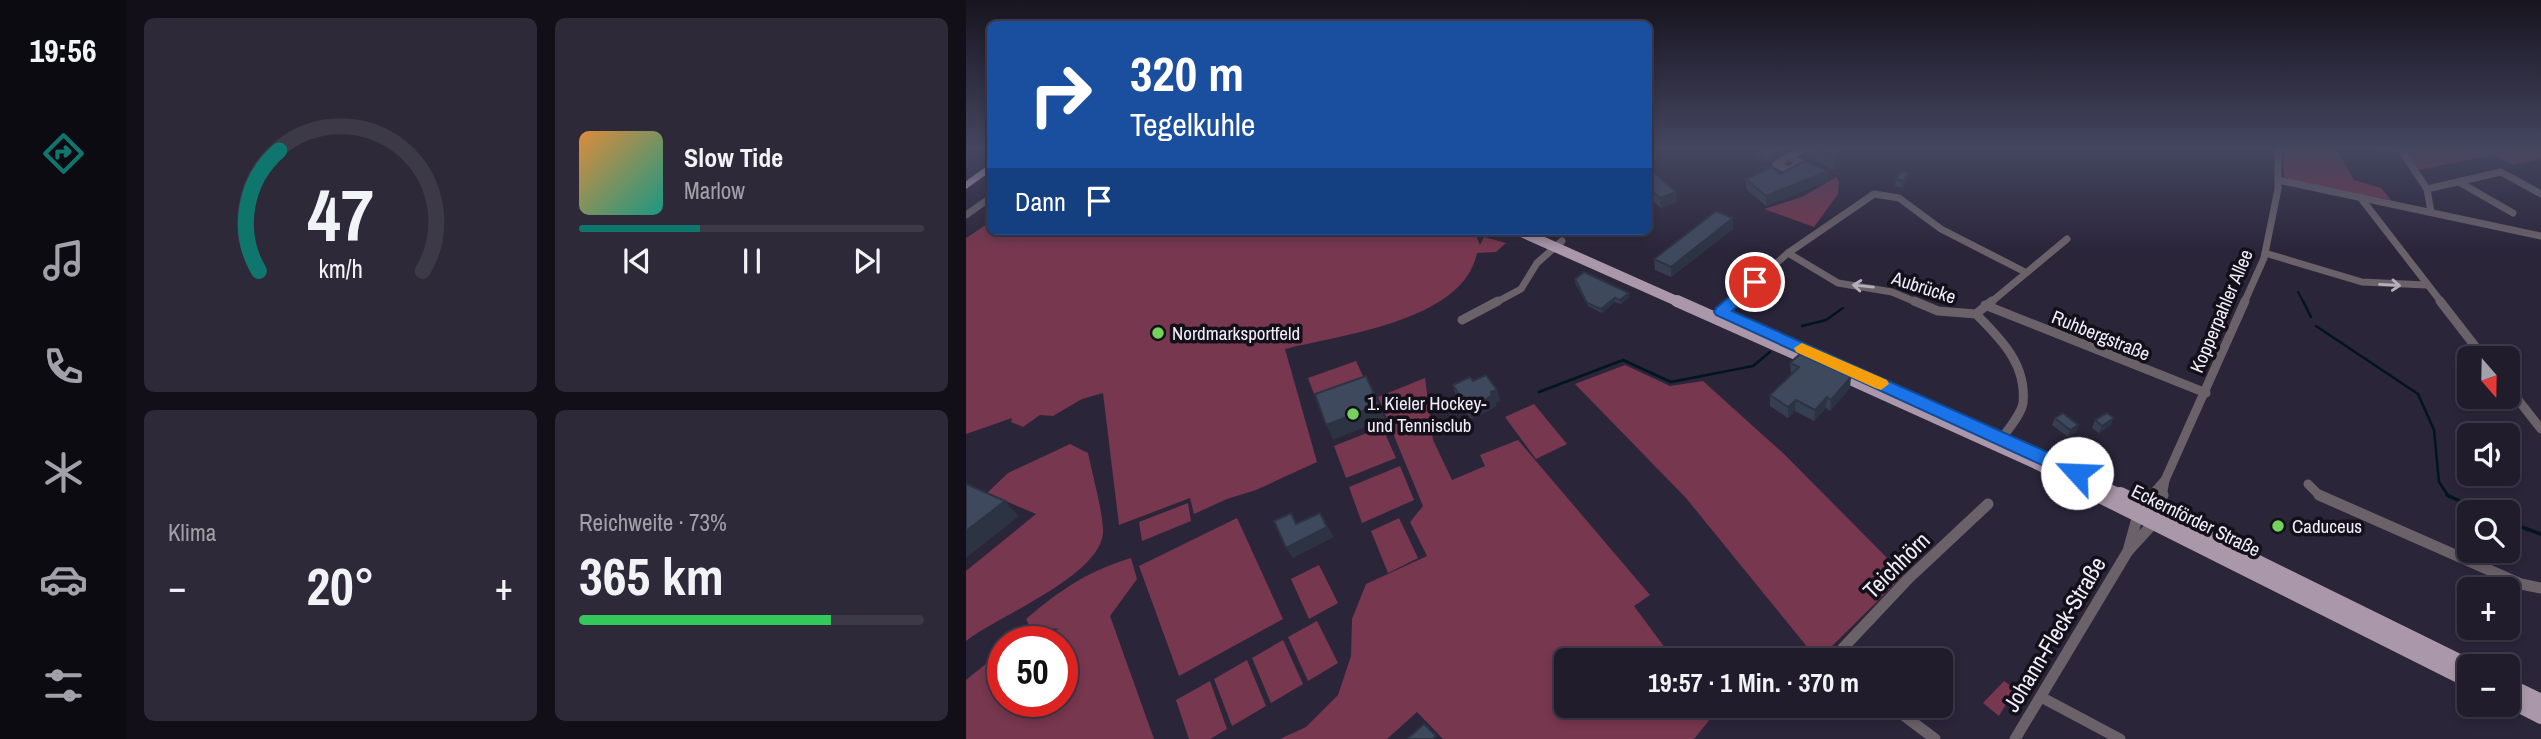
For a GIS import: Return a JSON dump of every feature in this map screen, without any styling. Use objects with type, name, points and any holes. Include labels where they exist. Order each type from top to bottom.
[{"type":"highway","points":[[966,196],[986,181]]},
{"type":"main road","name":"Eckernförder Straße","points":[[1531,235],[1559,244],[1719,314],[2000,442],[2457,661]]},
{"type":"main road","name":"Eckernförder Straße","points":[[1545,235],[1559,244]]},
{"type":"main road","name":"Eckernförder Straße","points":[[2149,515],[2457,674]]},
{"type":"main road","points":[[2520,692],[2541,702]]},
{"type":"main road","points":[[2520,705],[2541,716]]},
{"type":"street","name":"Kopperpahler Allee","points":[[2149,515],[2163,502],[2165,480],[2206,393],[2264,255],[2273,219],[2278,181]]},
{"type":"street","points":[[2285,181],[2541,236]]},
{"type":"street","points":[[2422,181],[2427,189],[2431,212]]},
{"type":"street","points":[[2518,181],[2541,194]]},
{"type":"street","points":[[2427,189],[2459,182],[2513,213]]},
{"type":"street","points":[[1719,314],[1788,253],[1867,197],[1879,194],[1899,198],[1941,229],[2025,272]]},
{"type":"street","points":[[2360,197],[2475,346]]},
{"type":"street","points":[[966,215],[987,200]]},
{"type":"street","points":[[2000,442],[2023,405],[2020,376],[2008,346],[1976,314],[2067,239]]},
{"type":"street","points":[[1462,320],[1521,289],[1535,266],[1559,244]]},
{"type":"street","name":"Aubrücke","points":[[1788,253],[1838,283],[1892,292],[1938,311],[1976,314]]},
{"type":"street","points":[[2264,255],[2373,284],[2426,285]]},
{"type":"street","name":"Ruhbergstraße","points":[[1985,305],[2206,393]]},
{"type":"street","points":[[2520,402],[2540,427]]},
{"type":"street","points":[[2308,484],[2321,497],[2521,584],[2541,588]]},
{"type":"street","name":"Teichhörn","points":[[1843,648],[1909,578],[1988,504]]},
{"type":"street","name":"Johann-Fleck-Straße","points":[[2015,739],[2128,551],[2141,542],[2149,515]]},
{"type":"street","points":[[2041,697],[2120,739]]},
{"type":"street","points":[[1907,718],[1935,739]]},
{"type":"shaded area","points":[[1828,181],[1839,181],[1838,194],[1814,227],[1764,209],[1802,197]]},
{"type":"shaded area","points":[[2296,181],[2359,181],[2381,188],[2391,200]]},
{"type":"shaded area","name":"Nordmarksportfeld","points":[[987,224],[987,235],[1476,235],[1480,245],[1484,237],[1506,243],[1496,252],[1477,253],[1467,276],[1449,295],[1425,310],[1366,330],[1285,349],[1317,462],[1194,514],[1190,498],[1119,525],[1103,393],[1082,399],[1053,416],[1040,415],[1023,427],[1011,422],[1012,418],[966,434],[966,238]]},
{"type":"shaded area","points":[[1356,361],[1369,389],[1319,407],[1308,378]]},
{"type":"shaded area","points":[[1625,365],[1670,386],[1703,381],[1784,454],[1904,575],[1830,648],[1808,648],[1686,498],[1575,384]]},
{"type":"shaded area","points":[[1425,378],[1433,440],[1452,480],[1485,466],[1480,455],[1518,440],[1650,595],[1634,606],[1665,648],[1554,648],[1554,718],[1711,718],[1694,739],[1443,739],[1417,712],[1387,739],[1280,739],[1306,727],[1338,695],[1351,656],[1352,619],[1366,584],[1427,556],[1410,522],[1423,506],[1378,397]]},
{"type":"shaded area","points":[[1534,404],[1567,444],[1536,459],[1505,417]]},
{"type":"shaded area","points":[[1382,427],[1396,458],[1346,478],[1334,446]]},
{"type":"shaded area","points":[[1070,444],[1088,453],[1100,505],[1103,533],[1097,549],[1085,565],[1066,580],[966,641],[966,571],[1036,514],[987,493],[1008,473]]},
{"type":"shaded area","points":[[1400,466],[1414,500],[1362,523],[1349,487]]},
{"type":"shaded area","points":[[1188,503],[1191,521],[1142,541],[1139,522]]},
{"type":"shaded area","points":[[1237,518],[1283,619],[1179,676],[1139,566]]},
{"type":"shaded area","points":[[1399,518],[1418,558],[1388,573],[1371,531]]},
{"type":"shaded area","points":[[1131,558],[1137,579],[1110,616],[1154,739],[966,739],[966,680],[987,663],[987,717],[1078,717],[1078,626],[1030,626],[1026,619],[1075,582]]},
{"type":"shaded area","points":[[1319,565],[1338,603],[1309,619],[1291,579]]},
{"type":"shaded area","points":[[1317,621],[1338,663],[1308,681],[1288,637]]},
{"type":"shaded area","points":[[1283,640],[1303,684],[1271,703],[1252,658]]},
{"type":"shaded area","points":[[1247,660],[1266,706],[1232,726],[1214,679]]},
{"type":"shaded area","points":[[1210,681],[1227,729],[1210,739],[1189,739],[1176,700]]},
{"type":"shaded area","points":[[2004,681],[2015,689],[1999,716],[1983,703]]},
{"type":"building","points":[[1652,181],[1664,181],[1676,192],[1660,198],[1652,191]]},
{"type":"building","points":[[1749,181],[1802,181],[1766,196]]},
{"type":"building","points":[[1716,211],[1733,218],[1671,267],[1654,259]]},
{"type":"building","points":[[1584,272],[1629,293],[1620,300],[1615,298],[1601,309],[1587,303],[1575,279]]},
{"type":"building","points":[[1800,354],[1851,377],[1831,400],[1827,397],[1815,410],[1796,400],[1788,407],[1770,395],[1799,367],[1790,363]]},
{"type":"building","points":[[1486,375],[1497,390],[1491,392],[1492,395],[1485,400],[1467,407],[1453,385],[1470,377],[1473,381]]},
{"type":"building","points":[[1366,376],[1379,405],[1326,425],[1315,394]]},
{"type":"building","points":[[2063,413],[2078,425],[2070,430],[2055,418]]},
{"type":"building","points":[[2107,413],[2114,418],[2102,426],[2095,420]]},
{"type":"building","points":[[966,484],[1005,501],[966,531]]},
{"type":"building","points":[[1291,513],[1296,524],[1320,513],[1327,527],[1286,548],[1274,521]]},
{"type":"building","points":[[1424,724],[1436,736],[1433,739],[1407,739]]},
{"type":"waterway","points":[[2298,292],[2304,303]]},
{"type":"waterway","points":[[2304,303],[2311,317]]},
{"type":"waterway","points":[[1802,326],[1826,320],[1843,308]]},
{"type":"waterway","points":[[2316,326],[2418,394],[2434,430],[2439,482],[2448,495]]},
{"type":"waterway","points":[[1539,392],[1623,360],[1671,382],[1753,366],[1770,352]]},
{"type":"waterway","points":[[2448,495],[2458,500]]},
{"type":"waterway","points":[[2520,526],[2541,534]]},
{"type":"slow traffic","points":[[1802,348],[1881,384]]},
{"type":"place","name":"Nordmarksportfeld","points":[[1158,333]]},
{"type":"place","name":"1. Kieler Hockey- und Tennisclub","points":[[1353,414]]},
{"type":"place","name":"Caduceus","points":[[2278,526]]},
{"type":"route","points":[[1755,282],[1721,312],[2077,473]]}]
